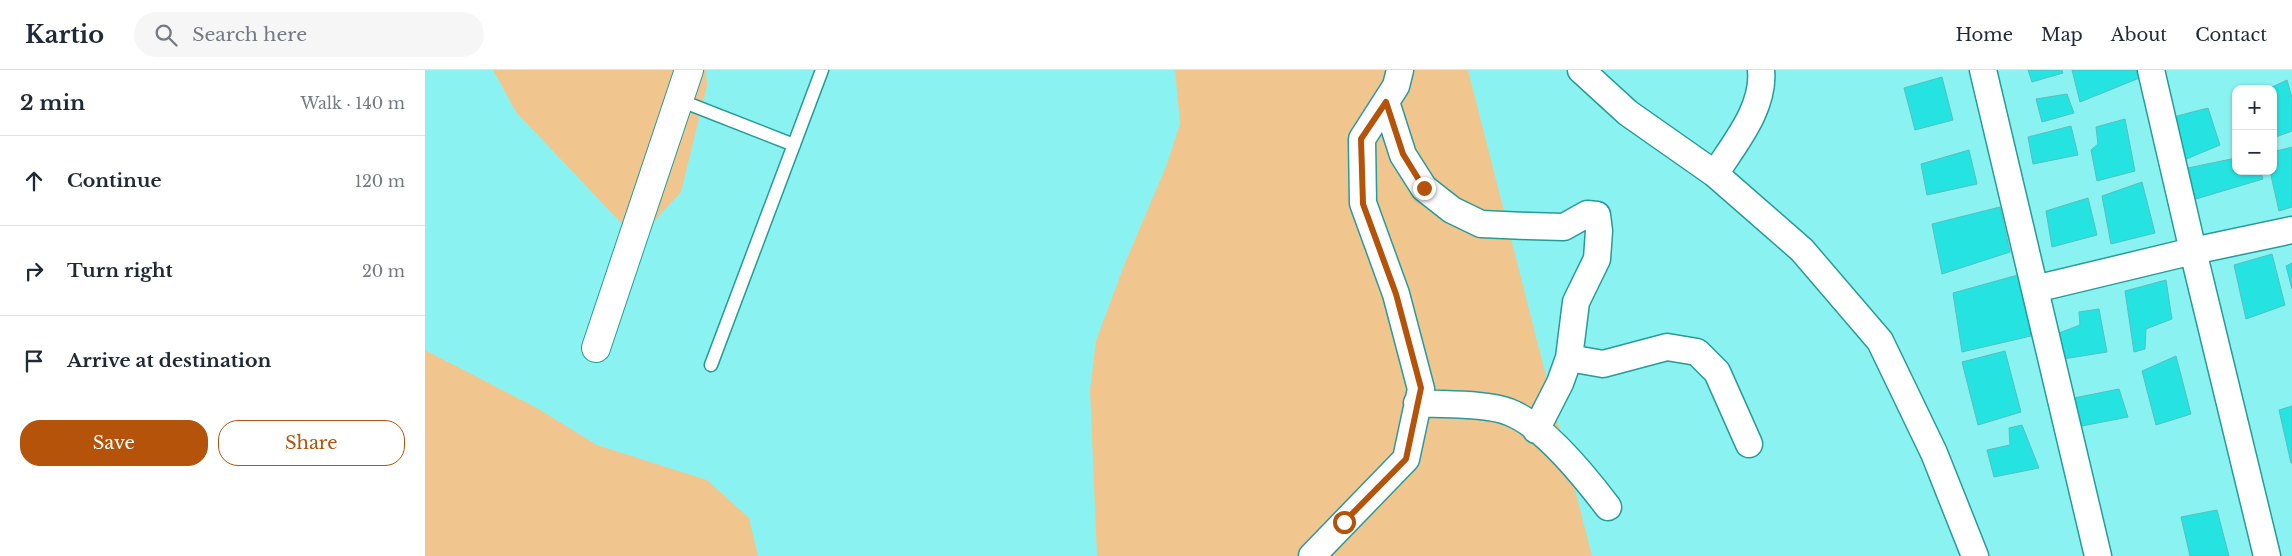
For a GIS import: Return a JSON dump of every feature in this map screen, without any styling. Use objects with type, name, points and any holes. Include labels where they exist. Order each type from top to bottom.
[{"type":"street","points":[[596,348],[689,70]]},
{"type":"street","points":[[1312,556],[1406,459],[1421,388],[1396,294],[1363,204],[1361,139],[1396,86],[1400,70]]},
{"type":"street","points":[[1581,70],[1628,113],[1715,174],[1802,250],[1880,341],[1934,453],[1975,556]]},
{"type":"street","points":[[1715,174],[1751,117],[1762,78],[1761,70]]},
{"type":"street","points":[[1983,70],[2098,556]]},
{"type":"street","points":[[2151,70],[2267,556]]},
{"type":"street","points":[[1386,102],[1403,154],[1424,188],[1452,210],[1481,224],[1528,226],[1565,226],[1587,214],[1597,215],[1599,231],[1597,259],[1576,302],[1569,358],[1560,383],[1536,430]]},
{"type":"street","points":[[2035,289],[2193,251],[2292,230]]},
{"type":"street","points":[[1569,358],[1603,364],[1667,347],[1697,352],[1717,372],[1749,444]]},
{"type":"street","points":[[1417,403],[1479,407],[1509,412],[1536,430],[1578,467],[1608,507]]},
{"type":"lane","points":[[711,364],[822,70]]},
{"type":"lane","points":[[679,100],[794,145]]},
{"type":"shaded area","points":[[493,70],[706,70],[707,86],[681,192],[648,228],[623,225],[516,112]]},
{"type":"shaded area","points":[[1175,70],[1468,70],[1592,556],[1097,556],[1090,390],[1096,341],[1123,268],[1167,164],[1180,124]]},
{"type":"shaded area","points":[[425,350],[537,408],[597,445],[707,480],[749,518],[758,556],[425,556]]},
{"type":"building","points":[[2028,70],[2062,70],[2063,73],[2032,82]]},
{"type":"building","points":[[2072,70],[2141,70],[2142,77],[2080,102]]},
{"type":"building","points":[[1942,77],[1953,120],[1915,130],[1904,88]]},
{"type":"building","points":[[2287,80],[2292,98],[2292,131],[2277,137],[2277,85]]},
{"type":"building","points":[[2067,94],[2074,113],[2042,122],[2036,99]]},
{"type":"building","points":[[2208,108],[2220,145],[2184,160],[2177,116]]},
{"type":"building","points":[[2125,119],[2135,171],[2097,181],[2091,150],[2098,144],[2096,127]]},
{"type":"building","points":[[2071,126],[2078,155],[2033,164],[2028,137]]},
{"type":"building","points":[[2292,147],[2292,207],[2279,211],[2271,175],[2277,175],[2277,151]]},
{"type":"building","points":[[1969,150],[1977,184],[1927,195],[1921,164]]},
{"type":"building","points":[[2232,159],[2232,175],[2262,175],[2263,179],[2196,199],[2188,168]]},
{"type":"building","points":[[2142,182],[2155,233],[2111,244],[2102,196]]},
{"type":"building","points":[[2088,198],[2097,235],[2052,247],[2046,211]]},
{"type":"building","points":[[2000,207],[2010,252],[1942,274],[1932,224]]},
{"type":"building","points":[[2272,254],[2285,305],[2246,319],[2234,265]]},
{"type":"building","points":[[2292,263],[2292,289],[2286,266]]},
{"type":"building","points":[[2018,275],[2031,336],[1962,352],[1953,293]]},
{"type":"building","points":[[2166,280],[2172,319],[2146,329],[2145,349],[2134,352],[2125,291]]},
{"type":"building","points":[[2099,309],[2107,352],[2063,359],[2059,333],[2080,325],[2079,312]]},
{"type":"building","points":[[2005,351],[2021,412],[1978,425],[1962,362]]},
{"type":"building","points":[[2176,356],[2191,414],[2156,425],[2142,371]]},
{"type":"building","points":[[2119,389],[2128,417],[2082,426],[2074,398]]},
{"type":"building","points":[[2292,406],[2292,463],[2291,463],[2279,410]]},
{"type":"building","points":[[2022,425],[2039,468],[1994,477],[1987,450],[2010,445],[2009,428]]},
{"type":"building","points":[[2217,510],[2229,556],[2190,556],[2181,517]]},
{"type":"route","points":[[1344,522],[1406,459],[1421,388],[1396,294],[1363,204],[1361,139],[1386,102],[1403,154],[1424,188]]}]
